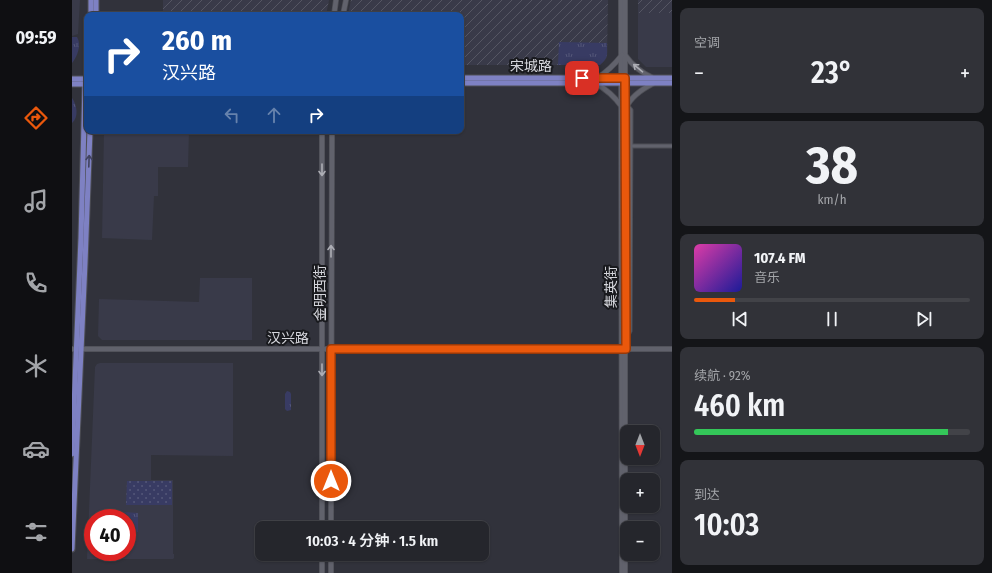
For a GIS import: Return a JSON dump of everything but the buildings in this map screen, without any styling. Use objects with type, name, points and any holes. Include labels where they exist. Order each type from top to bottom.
[{"type":"main road","points":[[91,0],[91,12]]},
{"type":"main road","points":[[96,0],[96,12]]},
{"type":"main road","name":"宋城路","points":[[464,78],[654,80],[672,78]]},
{"type":"main road","points":[[72,79],[84,81]]},
{"type":"main road","name":"宋城路","points":[[464,82],[596,80]]},
{"type":"main road","name":"宋城路","points":[[654,80],[672,83]]},
{"type":"main road","points":[[72,84],[84,82]]},
{"type":"main road","points":[[72,454],[85,134]]},
{"type":"main road","points":[[72,549],[76,348],[90,134]]},
{"type":"street","points":[[334,12],[336,0]]},
{"type":"street","points":[[344,12],[346,0]]},
{"type":"street","name":"集英街","points":[[621,0],[625,106],[625,573]]},
{"type":"street","name":"集英街","points":[[623,55],[625,0]]},
{"type":"street","points":[[625,106],[654,80],[637,68],[623,55],[596,80],[616,100],[625,106],[631,110],[630,331],[626,339]]},
{"type":"street","name":"集英街","points":[[622,573],[625,106]]},
{"type":"street","name":"金明西街","points":[[322,134],[322,521]]},
{"type":"street","name":"金明西街","points":[[331,521],[332,134]]},
{"type":"street","points":[[630,146],[672,146]]},
{"type":"street","name":"汉兴路","points":[[76,348],[672,348]]},
{"type":"street","points":[[322,561],[322,573]]},
{"type":"street","points":[[331,561],[331,573]]},
{"type":"shaded area","points":[[72,0],[80,0],[78,34],[72,36]]},
{"type":"shaded area","points":[[163,0],[329,0],[327,12],[163,12]]},
{"type":"shaded area","points":[[351,0],[608,0],[607,57],[600,65],[464,65],[464,12],[349,12]]},
{"type":"shaded area","points":[[638,0],[672,0],[672,13],[638,13]]},
{"type":"shaded area","points":[[638,13],[672,13],[672,67],[646,67],[638,59]]},
{"type":"shaded area","points":[[104,134],[189,134],[188,167],[158,167],[158,196],[154,196],[152,240],[102,238]]},
{"type":"shaded area","points":[[200,278],[252,278],[252,340],[102,340],[98,336],[99,299],[199,302]]},
{"type":"shaded area","points":[[100,363],[233,363],[233,456],[151,455],[151,480],[173,480],[173,559],[136,559],[136,509],[89,509],[95,367]]},
{"type":"green space","points":[[72,37],[77,37],[79,47],[76,58],[72,63]]},
{"type":"green space","points":[[559,42],[607,43],[607,55],[605,60],[600,65],[558,65]]},
{"type":"green space","points":[[72,98],[75,104],[76,118],[72,123]]},
{"type":"green space","points":[[287,391],[291,394],[291,410],[287,411],[285,409],[285,394]]},
{"type":"green space","points":[[127,481],[172,481],[172,505],[126,505]]},
{"type":"green space","points":[[136,513],[138,513],[138,532],[136,532]]},
{"type":"route","points":[[331,481],[331,349],[626,349],[625,78],[582,78]]}]
